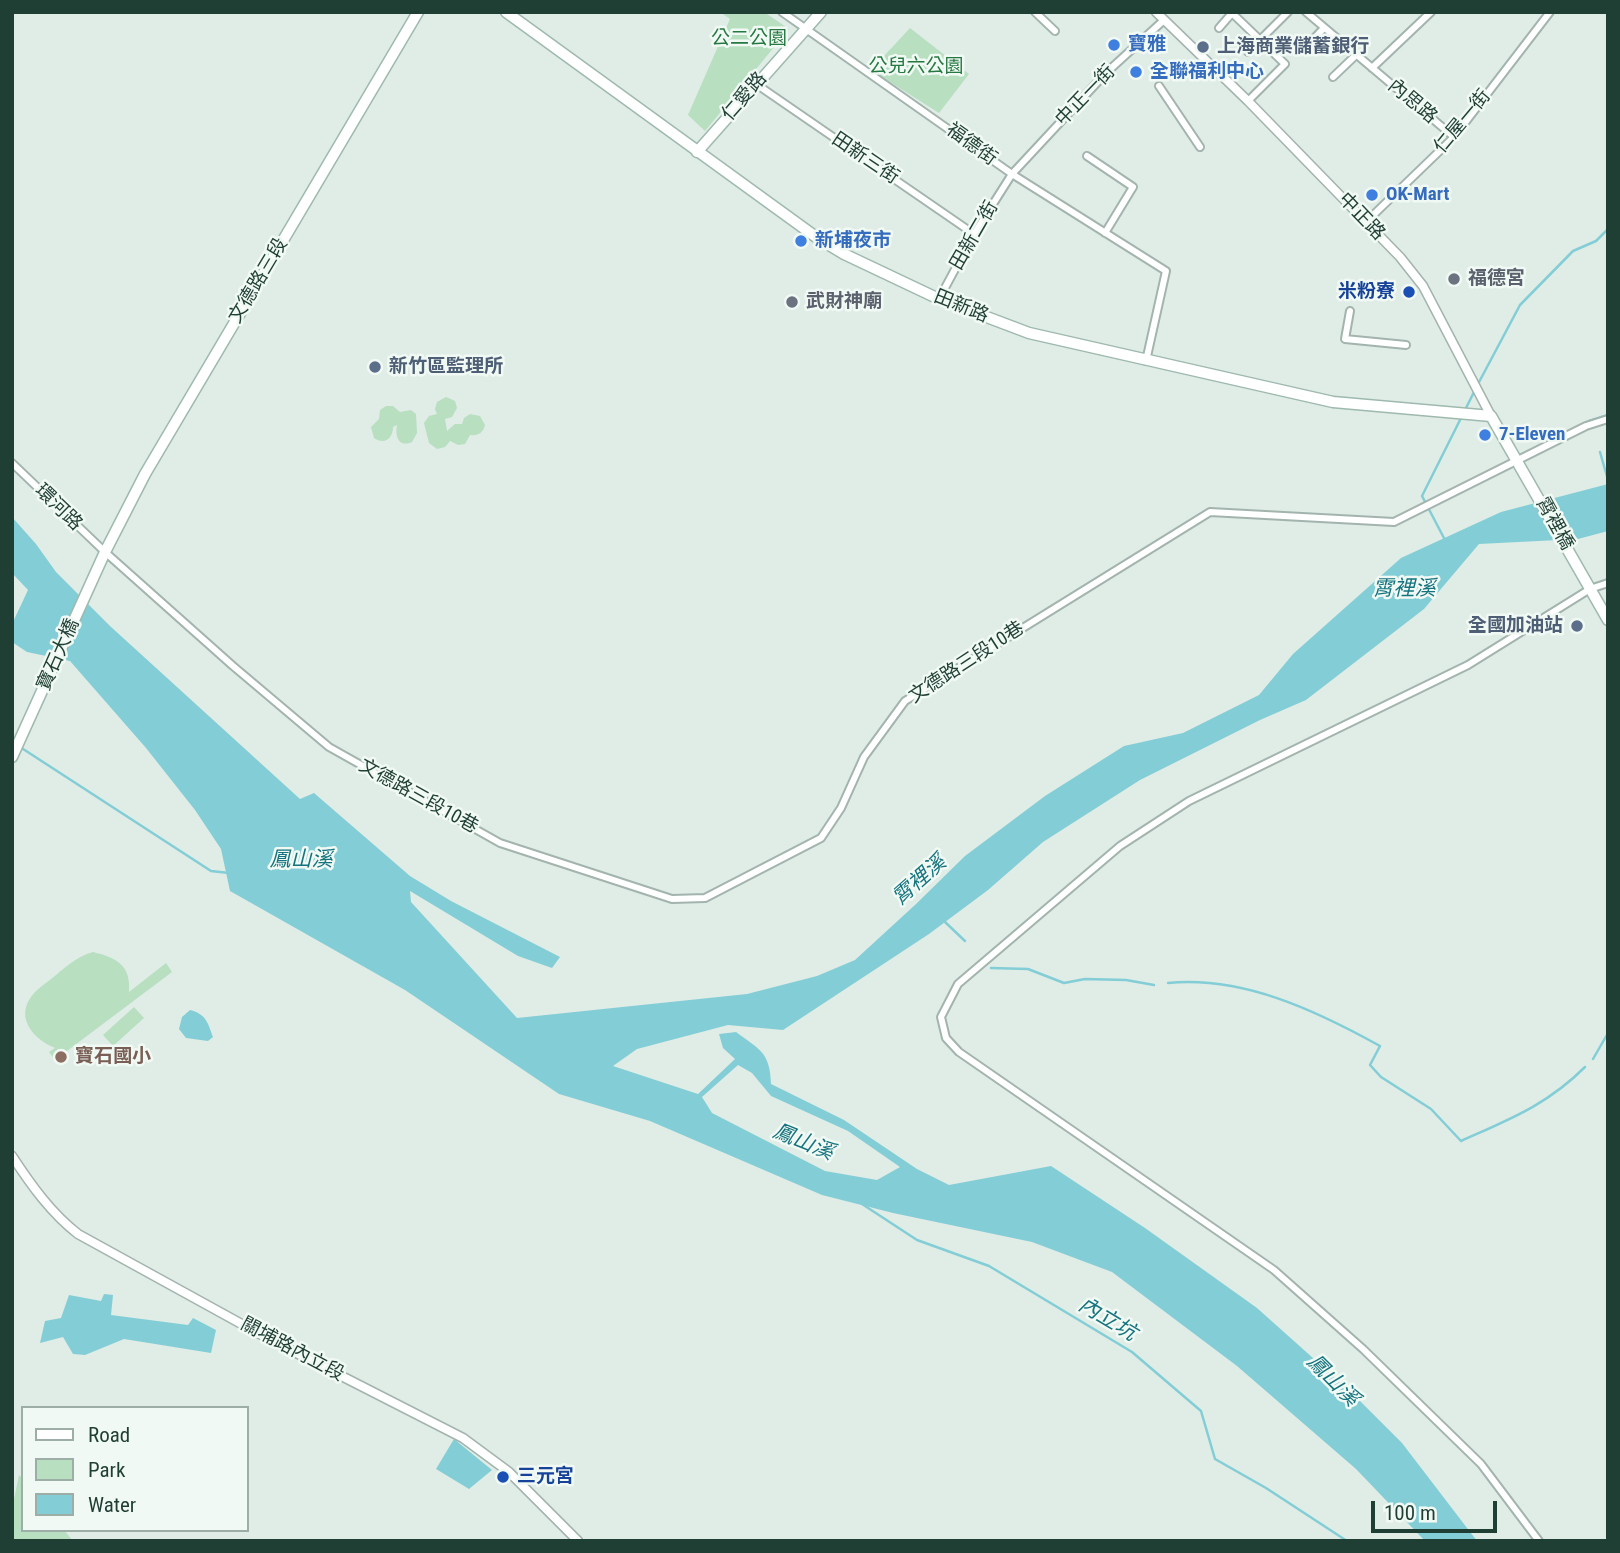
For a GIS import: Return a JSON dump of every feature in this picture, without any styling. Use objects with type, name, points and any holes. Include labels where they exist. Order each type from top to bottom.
[{"type":"main road","name":"文德路三段","points":[[105,552],[145,474],[418,12]]},
{"type":"main road","name":"田新路","points":[[506,12],[697,152],[844,254],[939,299],[1029,333],[1332,402],[1491,416]]},
{"type":"main road","name":"仁愛路","points":[[697,152],[821,12]]},
{"type":"main road","name":"中正路","points":[[1491,416],[1517,459]]},
{"type":"main road","name":"霄裡橋","points":[[1517,459],[1608,620]]},
{"type":"main road","name":"寶石大橋","points":[[12,757],[105,552]]},
{"type":"street","name":"福德街","points":[[782,12],[1012,174],[1166,271],[1146,361]]},
{"type":"street","points":[[1035,12],[1055,31]]},
{"type":"street","name":"中正路","points":[[1156,12],[1248,101],[1400,257],[1423,286],[1491,416]]},
{"type":"street","points":[[1248,52],[1288,12]]},
{"type":"street","name":"內思路","points":[[1306,12],[1454,137]]},
{"type":"street","points":[[1372,68],[1431,12]]},
{"type":"street","name":"仁屋一街","points":[[1366,222],[1454,137],[1550,12]]},
{"type":"street","points":[[1219,28],[1233,13],[1285,64],[1248,101]]},
{"type":"street","name":"中正一街","points":[[1012,174],[1107,72],[1164,20]]},
{"type":"street","points":[[1303,50],[1324,28]]},
{"type":"street","points":[[1333,77],[1356,55]]},
{"type":"street","name":"田新三街","points":[[756,84],[974,234]]},
{"type":"street","points":[[1159,86],[1200,147]]},
{"type":"street","points":[[1087,156],[1133,187],[1105,233]]},
{"type":"street","name":"田新二街","points":[[939,299],[974,234],[1012,174]]},
{"type":"street","points":[[1350,312],[1345,339],[1406,345]]},
{"type":"street","name":"文德路三段10巷","points":[[105,552],[257,687],[329,747],[352,761],[500,843],[672,899],[705,898],[821,838],[841,808],[864,757],[905,701],[1210,512],[1394,522],[1517,459],[1586,426],[1608,419]]},
{"type":"street","name":"環河路","points":[[12,463],[105,552]]},
{"type":"street","points":[[1539,1541],[1481,1464],[1363,1349],[1274,1270],[960,1052],[946,1038],[942,1017],[958,984],[1104,859],[1189,801],[1468,665],[1590,589],[1608,583]]},
{"type":"street","name":"關埔路內立段","points":[[12,1156],[47,1205],[78,1234],[278,1343],[463,1438],[509,1472],[578,1541]]},
{"type":"green space","name":"公二公園","points":[[720,12],[764,12],[789,29],[705,131],[688,115],[730,19]]},
{"type":"green space","name":"公兒六公園","points":[[910,28],[969,74],[939,113],[871,70]]},
{"type":"green space","points":[[446,397],[455,401],[457,408],[452,417],[445,419],[447,431],[455,424],[462,424],[464,418],[470,414],[480,416],[485,425],[480,433],[470,435],[465,444],[458,445],[450,441],[445,447],[437,449],[429,443],[424,423],[429,416],[437,414],[437,402]]},
{"type":"green space","points":[[393,406],[400,412],[411,410],[416,414],[417,433],[412,442],[403,443],[398,440],[397,425],[393,427],[387,440],[374,438],[371,427],[379,419],[380,410]]},
{"type":"green space","points":[[93,952],[121,964],[128,975],[129,992],[166,963],[172,972],[55,1060],[49,1052],[55,1048],[34,1034],[26,1021],[27,1005],[33,994],[43,985],[73,961]]},
{"type":"green space","points":[[134,1007],[144,1018],[113,1046],[103,1035]]},
{"type":"green space","points":[[19,1475],[21,1532],[66,1532],[73,1541],[12,1541],[12,1509]]},
{"type":"water","name":"鳳山溪","points":[[1608,484],[1608,531],[1578,539],[1479,544],[1424,609],[1306,700],[1140,780],[1043,842],[988,890],[929,934],[783,1030],[728,1025],[637,1049],[613,1066],[698,1094],[735,1059],[723,1048],[719,1034],[736,1032],[766,1058],[771,1084],[844,1120],[917,1169],[949,1185],[1051,1166],[1145,1228],[1257,1308],[1351,1392],[1402,1443],[1477,1541],[1425,1541],[1356,1469],[1237,1366],[1112,1272],[1032,1242],[822,1195],[650,1121],[559,1094],[405,990],[230,891],[221,849],[195,810],[146,748],[70,661],[27,652],[12,642],[12,624],[28,590],[12,573],[12,517],[56,572],[110,626],[300,799],[314,793],[410,876],[451,901],[560,957],[552,968],[518,956],[410,891],[411,902],[517,1018],[747,994],[817,976],[855,960],[965,856],[1045,796],[1124,746],[1183,733],[1259,695],[1293,654],[1401,558],[1501,512]],"holes":[[[738,1065],[752,1073],[771,1096],[848,1131],[900,1167],[877,1180],[825,1171],[712,1113],[702,1097]]]},
{"type":"water","points":[[190,1010],[200,1014],[208,1023],[213,1037],[208,1041],[186,1038],[179,1029],[182,1017]]},
{"type":"water","points":[[104,1294],[113,1295],[111,1315],[188,1325],[193,1318],[216,1330],[211,1353],[124,1339],[85,1355],[73,1354],[63,1337],[40,1343],[45,1321],[61,1318],[69,1295],[101,1301]]},
{"type":"water","points":[[454,1439],[492,1470],[469,1489],[436,1469]]},
{"type":"waterway","points":[[1478,384],[1520,305],[1573,251],[1596,241],[1608,229]]},
{"type":"waterway","points":[[1445,540],[1422,496],[1475,390]]},
{"type":"waterway","points":[[1589,421],[1608,415]]},
{"type":"waterway","points":[[1600,452],[1608,480]]},
{"type":"waterway","points":[[20,747],[211,871],[229,873]]},
{"type":"waterway","points":[[945,922],[965,941]]},
{"type":"waterway","points":[[991,968],[1028,969],[1064,983],[1085,979],[1126,980],[1154,985]]},
{"type":"waterway","points":[[1168,983],[1224,985],[1278,998],[1330,1020],[1380,1046],[1370,1065],[1381,1077],[1431,1109],[1461,1141],[1542,1101],[1585,1067]]},
{"type":"waterway","points":[[1593,1059],[1608,1033]]},
{"type":"waterway","name":"內立坑","points":[[862,1204],[917,1240],[989,1266],[1132,1352],[1201,1411],[1215,1459],[1266,1488],[1347,1541]]},
{"type":"place","name":"寶雅","points":[[1114,45]]},
{"type":"place","name":"上海商業儲蓄銀行","points":[[1203,47]]},
{"type":"place","name":"全聯福利中心","points":[[1136,72]]},
{"type":"place","name":"OK-Mart","points":[[1372,195]]},
{"type":"place","name":"新埔夜市","points":[[801,241]]},
{"type":"place","name":"福德宮","points":[[1454,279]]},
{"type":"place","name":"米粉寮","points":[[1409,292]]},
{"type":"place","name":"武財神廟","points":[[792,302]]},
{"type":"place","name":"新竹區監理所","points":[[375,367]]},
{"type":"place","name":"7-Eleven","points":[[1485,435]]},
{"type":"place","name":"全國加油站","points":[[1577,626]]},
{"type":"place","name":"寶石國小","points":[[61,1057]]},
{"type":"place","name":"三元宮","points":[[503,1477]]},
{"type":"water label","name":"霄裡溪","points":[[1404,590]]},
{"type":"water label","name":"霄裡溪","points":[[920,881]]}]
